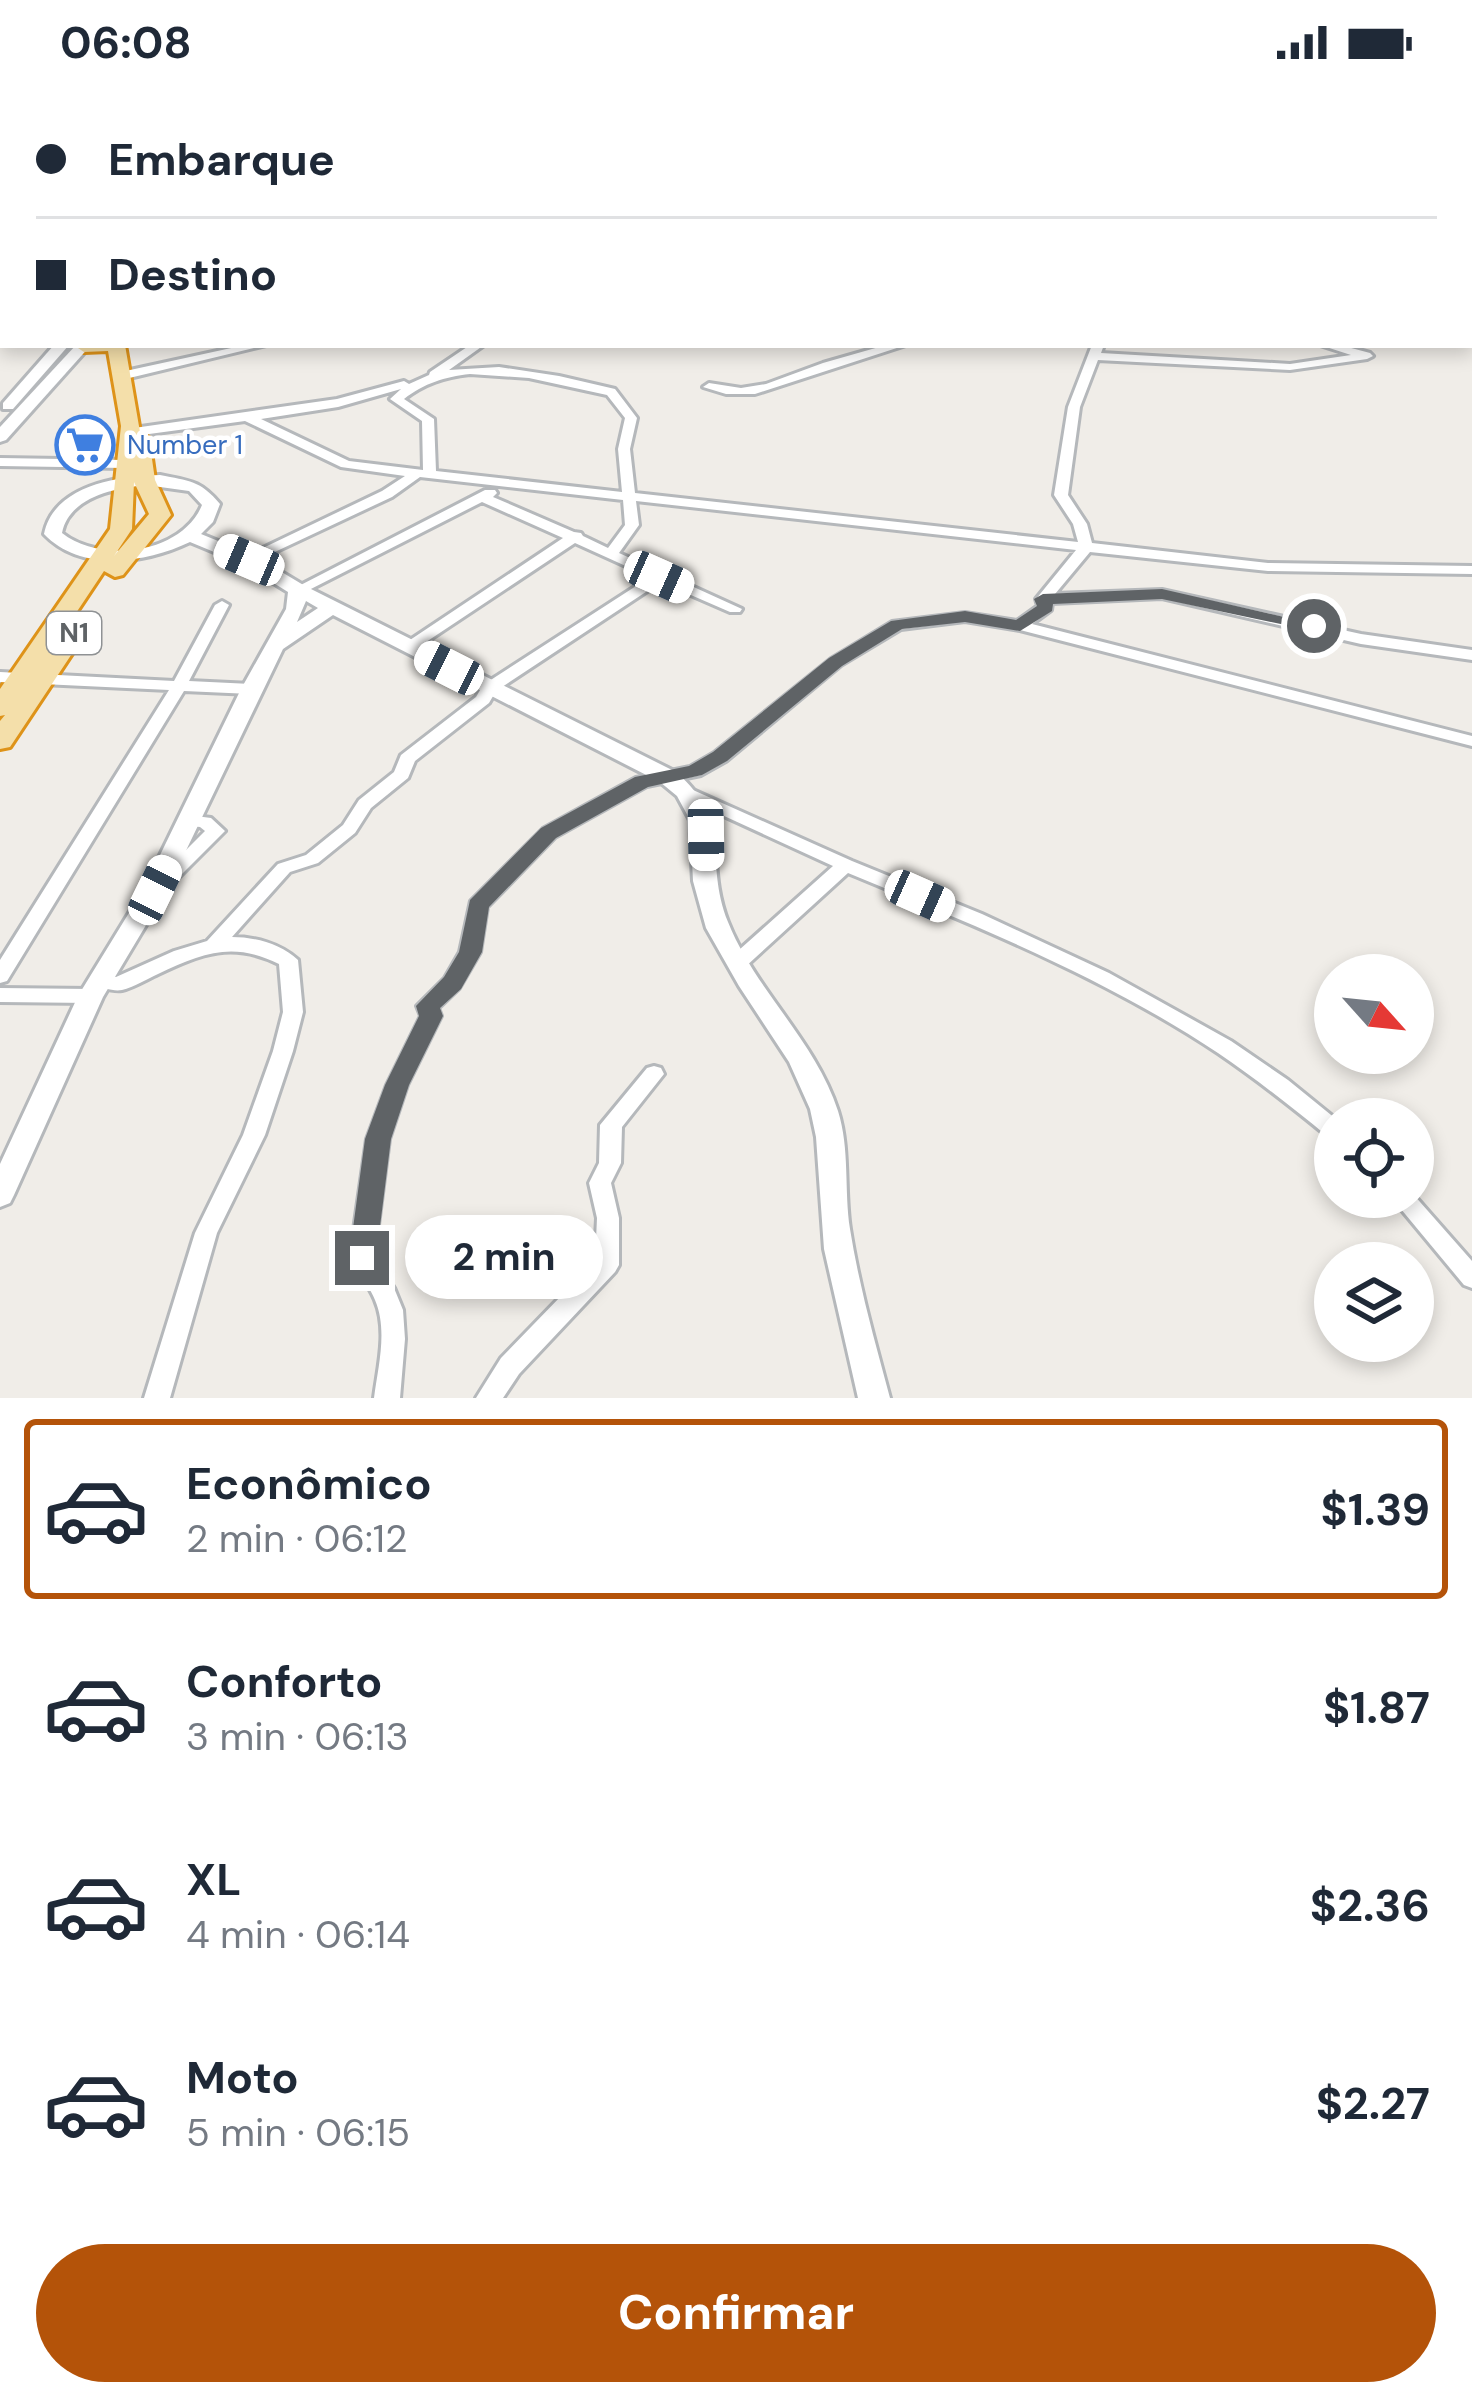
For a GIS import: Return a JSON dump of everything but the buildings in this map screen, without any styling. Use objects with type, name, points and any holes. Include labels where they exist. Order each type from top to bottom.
[{"type":"highway","points":[[116,348],[132,430],[119,537]]},
{"type":"highway","points":[[119,537],[155,518],[130,476]]},
{"type":"highway","name":"N1","points":[[0,708],[119,537],[155,518]]},
{"type":"highway","name":"N1","points":[[0,742],[22,678]]},
{"type":"street","points":[[1,430],[60,348]]},
{"type":"street","points":[[1,430],[81,348]]},
{"type":"street","points":[[121,376],[247,348]]},
{"type":"street","points":[[132,430],[367,397],[435,373],[473,348]]},
{"type":"street","points":[[709,387],[764,391],[828,365],[889,348]]},
{"type":"street","points":[[1207,363],[1214,348]]},
{"type":"street","points":[[1086,547],[1080,524],[1061,496],[1074,407],[1095,351],[1290,367],[1367,356],[1337,348]]},
{"type":"street","points":[[424,474],[428,419],[396,396],[450,374],[528,374],[618,395],[631,418],[624,449],[632,525],[611,554]]},
{"type":"street","points":[[247,417],[346,464],[424,474],[1293,569],[1472,570]]},
{"type":"street","points":[[0,462],[179,482],[206,495],[210,514],[189,536]]},
{"type":"street","points":[[249,560],[424,474]]},
{"type":"street","points":[[130,476],[73,501],[52,526],[58,542],[68,548],[119,537],[189,536],[249,560],[298,590],[668,777],[692,795],[1148,998],[1283,1084],[1314,1111]]},
{"type":"street","points":[[298,590],[508,483]]},
{"type":"street","points":[[482,497],[735,609]]},
{"type":"street","points":[[409,647],[576,536]]},
{"type":"street","points":[[1043,599],[1086,547]]},
{"type":"street","points":[[214,945],[284,868],[312,859],[349,829],[365,804],[402,774],[407,759],[484,700],[488,688],[659,577]]},
{"type":"street","points":[[0,1195],[96,988],[155,890],[251,689],[295,609],[298,590]]},
{"type":"street","points":[[1043,599],[1162,594],[1360,638],[1472,656]]},
{"type":"street","points":[[1020,626],[1046,608],[1043,599]]},
{"type":"street","points":[[0,976],[178,686],[222,605]]},
{"type":"street","points":[[275,645],[332,607]]},
{"type":"street","points":[[387,1398],[398,1325],[386,1290],[362,1258],[378,1139],[397,1085],[431,1016],[428,1006],[452,983],[470,952],[478,905],[549,833],[642,782],[695,771],[720,757],[836,662],[897,625],[965,616],[1472,741]]},
{"type":"street","points":[[22,678],[251,689]]},
{"type":"street","points":[[692,795],[706,835],[707,898],[737,963],[805,1070],[825,1112],[835,1228],[874,1398]]},
{"type":"street","points":[[737,963],[846,865]]},
{"type":"street","points":[[0,995],[118,984],[179,952],[214,945],[249,943],[288,960],[293,1012],[254,1135],[206,1233],[157,1398]]},
{"type":"street","points":[[489,1398],[510,1366],[607,1265],[608,1218],[600,1183],[610,1163],[611,1125],[653,1074]]},
{"type":"street","points":[[1420,1218],[1472,1277]]},
{"type":"place","name":"Number 1","points":[[85,445]]},
{"type":"route","points":[[362,1258],[378,1139],[397,1085],[431,1016],[428,1006],[452,983],[470,952],[478,905],[549,833],[642,782],[695,771],[720,757],[836,662],[897,625],[965,616],[1020,626],[1046,608],[1043,599],[1162,594],[1314,626]]}]
